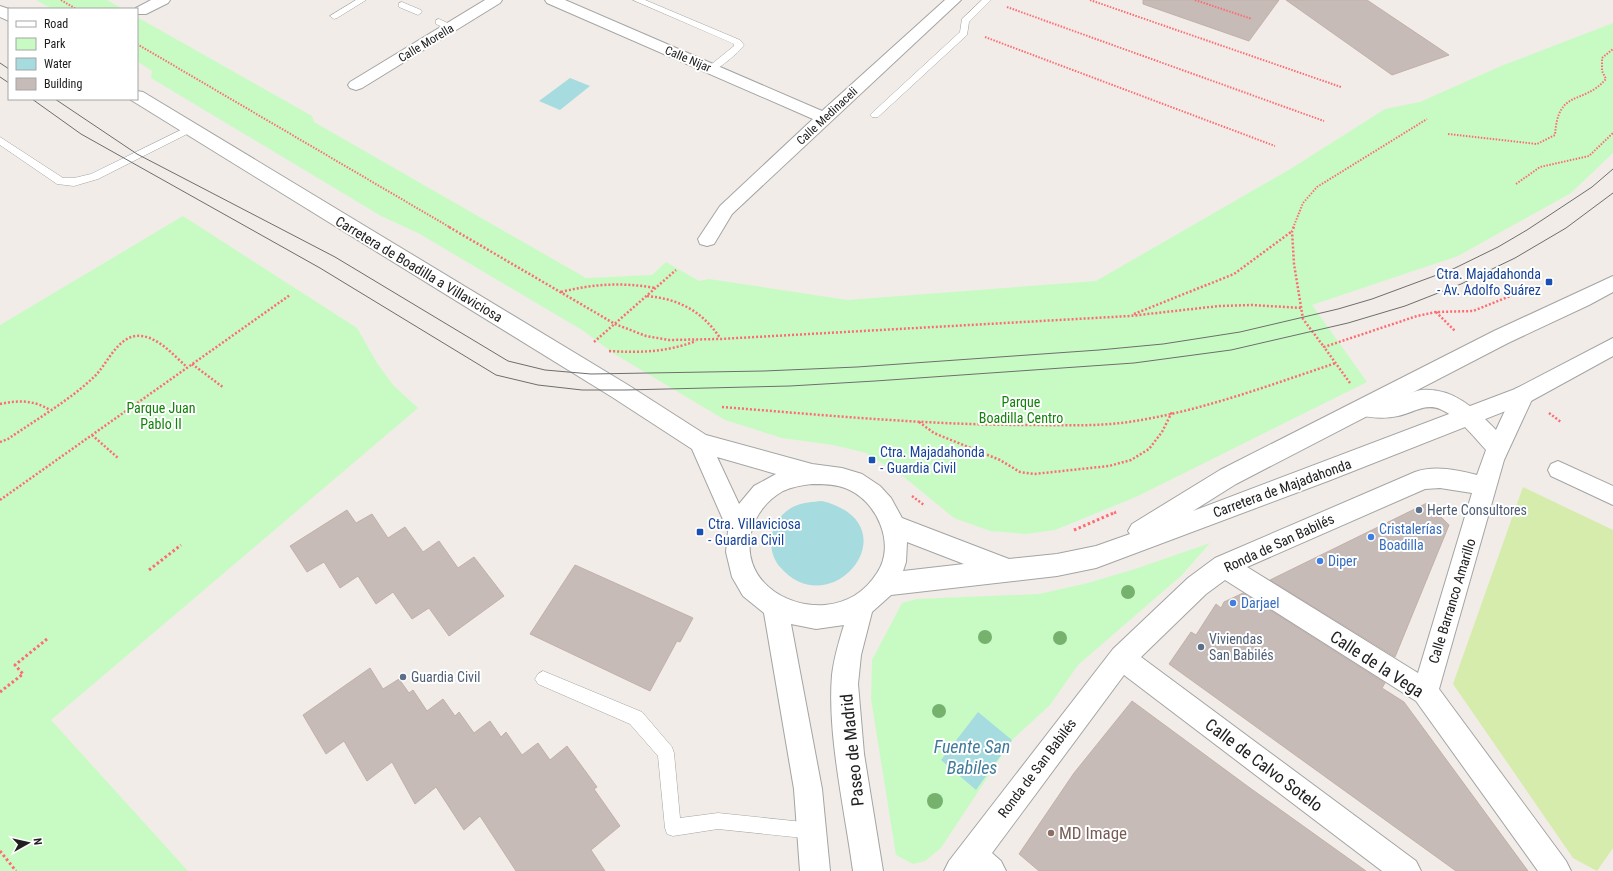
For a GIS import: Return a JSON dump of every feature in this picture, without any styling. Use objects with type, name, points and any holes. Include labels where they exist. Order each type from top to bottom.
[{"type":"street","points":[[141,11],[163,0]]},
{"type":"street","name":"Calle Morella","points":[[356,85],[445,25],[495,0]]},
{"type":"street","name":"Calle Nijar","points":[[552,0],[824,118]]},
{"type":"street","name":"Calle Medinaceli","points":[[707,239],[726,210],[824,118],[954,0]]},
{"type":"street","name":"Carretera de Boadilla a Villaviciosa","points":[[138,97],[620,391],[700,443],[812,474]]},
{"type":"street","name":"Carretera de Majadahonda","points":[[1096,557],[1228,477],[1501,337],[1582,300],[1613,283]]},
{"type":"street","name":"Carretera de Majadahonda","points":[[885,584],[1006,569],[1057,565],[1096,557],[1469,417],[1523,395],[1613,346]]},
{"type":"street","points":[[1486,487],[1493,460],[1523,395]]},
{"type":"street","name":"Carretera de Majadahonda","points":[[1363,408],[1399,407],[1419,399],[1438,399],[1455,407],[1469,417]]},
{"type":"street","points":[[1469,417],[1499,449]]},
{"type":"street","points":[[700,443],[738,528]]},
{"type":"street","points":[[1558,470],[1613,496]]},
{"type":"street","points":[[812,474],[839,476],[859,484],[874,495],[885,508],[894,526],[897,545],[894,566],[885,584],[874,596],[861,606],[833,616],[803,617],[775,606],[752,588],[742,570],[737,547],[738,528],[746,512],[762,492],[786,479],[812,474]]},
{"type":"street","name":"Ronda de San Babilés","points":[[975,866],[1089,699],[1122,658],[1196,586],[1224,566],[1423,479],[1458,479],[1486,487]]},
{"type":"street","name":"Calle Barranco Amarillo","points":[[1425,692],[1486,487]]},
{"type":"street","name":"Carretera de Majadahonda","points":[[894,526],[1006,569]]},
{"type":"street","name":"Calle de la Vega","points":[[1224,566],[1425,692],[1556,871]]},
{"type":"street","points":[[775,606],[801,746],[813,831],[815,871]]},
{"type":"street","name":"Paseo de Madrid","points":[[861,606],[854,633],[845,682],[848,733],[868,871]]},
{"type":"street","name":"Calle de Calvo Sotelo","points":[[1122,658],[1406,871]]},
{"type":"lane","points":[[334,16],[362,0]]},
{"type":"lane","points":[[637,0],[737,42],[739,45],[737,48],[711,69]]},
{"type":"lane","points":[[875,115],[964,33],[965,21],[987,0]]},
{"type":"lane","points":[[402,5],[418,12]]},
{"type":"lane","points":[[0,140],[61,182],[74,182],[94,177],[189,129]]},
{"type":"lane","points":[[543,679],[636,718],[666,753],[672,828],[718,821],[813,831]]},
{"type":"path","points":[[61,0],[74,8]]},
{"type":"path","points":[[1090,0],[1341,87]]},
{"type":"path","points":[[1195,0],[1252,19]]},
{"type":"path","points":[[1005,6],[1324,121]]},
{"type":"path","points":[[978,34],[1275,146]]},
{"type":"path","points":[[1448,134],[1537,144],[1547,140],[1555,135],[1557,116],[1561,107],[1570,98],[1601,86],[1606,79],[1602,71],[1602,58],[1613,49]]},
{"type":"path","points":[[1353,386],[1303,319],[1294,264],[1292,231],[1303,203],[1317,187],[1427,119]]},
{"type":"path","points":[[1516,184],[1540,167],[1589,156],[1613,133]]},
{"type":"path","points":[[1130,316],[1234,274],[1292,231]]},
{"type":"path","points":[[589,347],[676,270]]},
{"type":"path","points":[[561,292],[584,286],[628,283],[655,288]]},
{"type":"path","points":[[0,500],[290,295]]},
{"type":"path","points":[[1324,347],[1417,316],[1436,312],[1474,312],[1513,295]]},
{"type":"path","points":[[646,296],[667,297],[685,305],[701,316],[713,327],[720,339]]},
{"type":"path","points":[[0,442],[8,439],[50,410],[96,375],[117,346],[135,336],[152,338],[187,367]]},
{"type":"path","points":[[603,350],[655,354],[674,350],[699,339]]},
{"type":"path","points":[[722,407],[918,422],[1098,425],[1135,421],[1172,411],[1218,402],[1336,363]]},
{"type":"path","points":[[192,364],[224,388]]},
{"type":"path","points":[[0,404],[12,401],[31,402],[43,404],[50,410]]},
{"type":"path","points":[[918,422],[934,434],[993,457],[1020,472],[1034,474],[1109,466],[1131,460],[1149,449],[1162,432],[1172,411]]},
{"type":"path","points":[[92,435],[118,458]]},
{"type":"path","points":[[909,492],[929,508]]},
{"type":"path","points":[[1067,532],[1123,509]]},
{"type":"path","points":[[149,570],[181,545]]},
{"type":"path","points":[[0,692],[23,674],[15,665],[47,639]]},
{"type":"path","points":[[0,851],[16,871]]},
{"type":"green space","points":[[36,0],[107,0],[121,8],[50,8]]},
{"type":"green space","name":"Parque Boadilla Centro","points":[[138,18],[312,116],[314,122],[586,278],[652,275],[666,262],[699,281],[709,279],[847,300],[1096,281],[1292,168],[1385,109],[1420,102],[1501,66],[1613,23],[1613,153],[1571,193],[1458,256],[1312,305],[1367,382],[1136,497],[1055,530],[1026,534],[990,531],[954,518],[904,477],[866,453],[833,445],[782,438],[725,420],[616,355],[582,330],[418,233],[381,216],[151,78],[152,71],[138,62]]},
{"type":"green space","name":"Parque Juan Pablo II","points":[[183,216],[357,328],[377,363],[393,385],[418,408],[51,720],[188,871],[0,871],[0,325]]},
{"type":"green space","points":[[1523,487],[1613,530],[1613,848],[1597,871],[1573,858],[1453,684]]},
{"type":"green space","points":[[1210,543],[1182,575],[1078,665],[1050,705],[1012,740],[941,848],[925,861],[913,864],[896,855],[871,699],[872,660],[902,603],[917,599],[1039,594],[1088,583],[1135,569]]},
{"type":"water","points":[[570,78],[590,86],[560,110],[539,101]]},
{"type":"water","points":[[822,501],[849,513],[862,529],[863,548],[855,565],[840,579],[821,585],[801,582],[780,567],[775,559],[771,542],[772,533],[776,524],[787,511],[795,506],[808,502]]},
{"type":"water","name":"Fuente San Babiles","points":[[978,712],[1012,740],[976,790],[941,760]]},
{"type":"building","points":[[1143,0],[1279,0],[1249,41],[1143,4]]},
{"type":"building","points":[[1286,0],[1367,0],[1449,55],[1392,75]]},
{"type":"building","points":[[1427,503],[1449,525],[1395,657],[1270,580]]},
{"type":"building","points":[[347,510],[356,523],[372,514],[388,538],[405,527],[423,552],[439,541],[458,568],[474,557],[504,596],[449,636],[429,608],[412,619],[393,592],[376,604],[358,576],[340,588],[324,562],[307,572],[290,546]]},
{"type":"building","points":[[575,565],[693,618],[680,642],[677,641],[650,691],[530,634]]},
{"type":"building","points":[[1243,593],[1385,683],[1382,688],[1404,702],[1528,871],[1456,871],[1169,664],[1191,632],[1196,635],[1216,604],[1221,608],[1224,602]]},
{"type":"building","points":[[370,668],[383,689],[399,679],[409,693],[413,690],[427,711],[443,699],[455,716],[459,712],[474,733],[490,721],[501,737],[506,732],[522,755],[538,743],[550,760],[567,746],[597,787],[594,789],[620,826],[591,850],[605,871],[516,871],[480,816],[464,830],[436,787],[415,804],[392,762],[367,781],[344,741],[326,754],[303,715]]},
{"type":"building","points":[[1132,701],[1366,871],[1039,871],[1019,854],[1074,773]]},
{"type":"tram line","points":[[0,63],[8,68]]},
{"type":"tram line","points":[[0,77],[8,82]]},
{"type":"tram line","points":[[33,100],[81,134],[320,268],[496,375],[538,385],[582,390],[790,386],[875,381],[1134,363],[1231,350],[1348,323],[1405,306],[1461,284],[1515,258],[1566,228],[1613,193]]},
{"type":"tram line","points":[[56,100],[137,154],[335,257],[508,361],[545,370],[591,374],[764,371],[857,367],[1099,350],[1163,344],[1240,332],[1338,309],[1372,299],[1453,269],[1498,247],[1527,230],[1592,187],[1613,169]]},
{"type":"place","name":"Ctra. Majadahonda - Av. Adolfo Suárez","points":[[1549,282]]},
{"type":"place","name":"Ctra. Majadahonda - Guardia Civil","points":[[872,460]]},
{"type":"place","name":"Herte Consultores","points":[[1419,510]]},
{"type":"place","name":"Ctra. Villaviciosa - Guardia Civil","points":[[700,532]]},
{"type":"place","name":"Cristalerías Boadilla","points":[[1371,537]]},
{"type":"place","name":"Diper","points":[[1320,561]]},
{"type":"place","name":"Darjael","points":[[1233,603]]},
{"type":"place","name":"Viviendas San Babilés","points":[[1201,647]]},
{"type":"place","name":"Guardia Civil","points":[[403,677]]},
{"type":"place","name":"MD Image","points":[[1051,833]]}]
